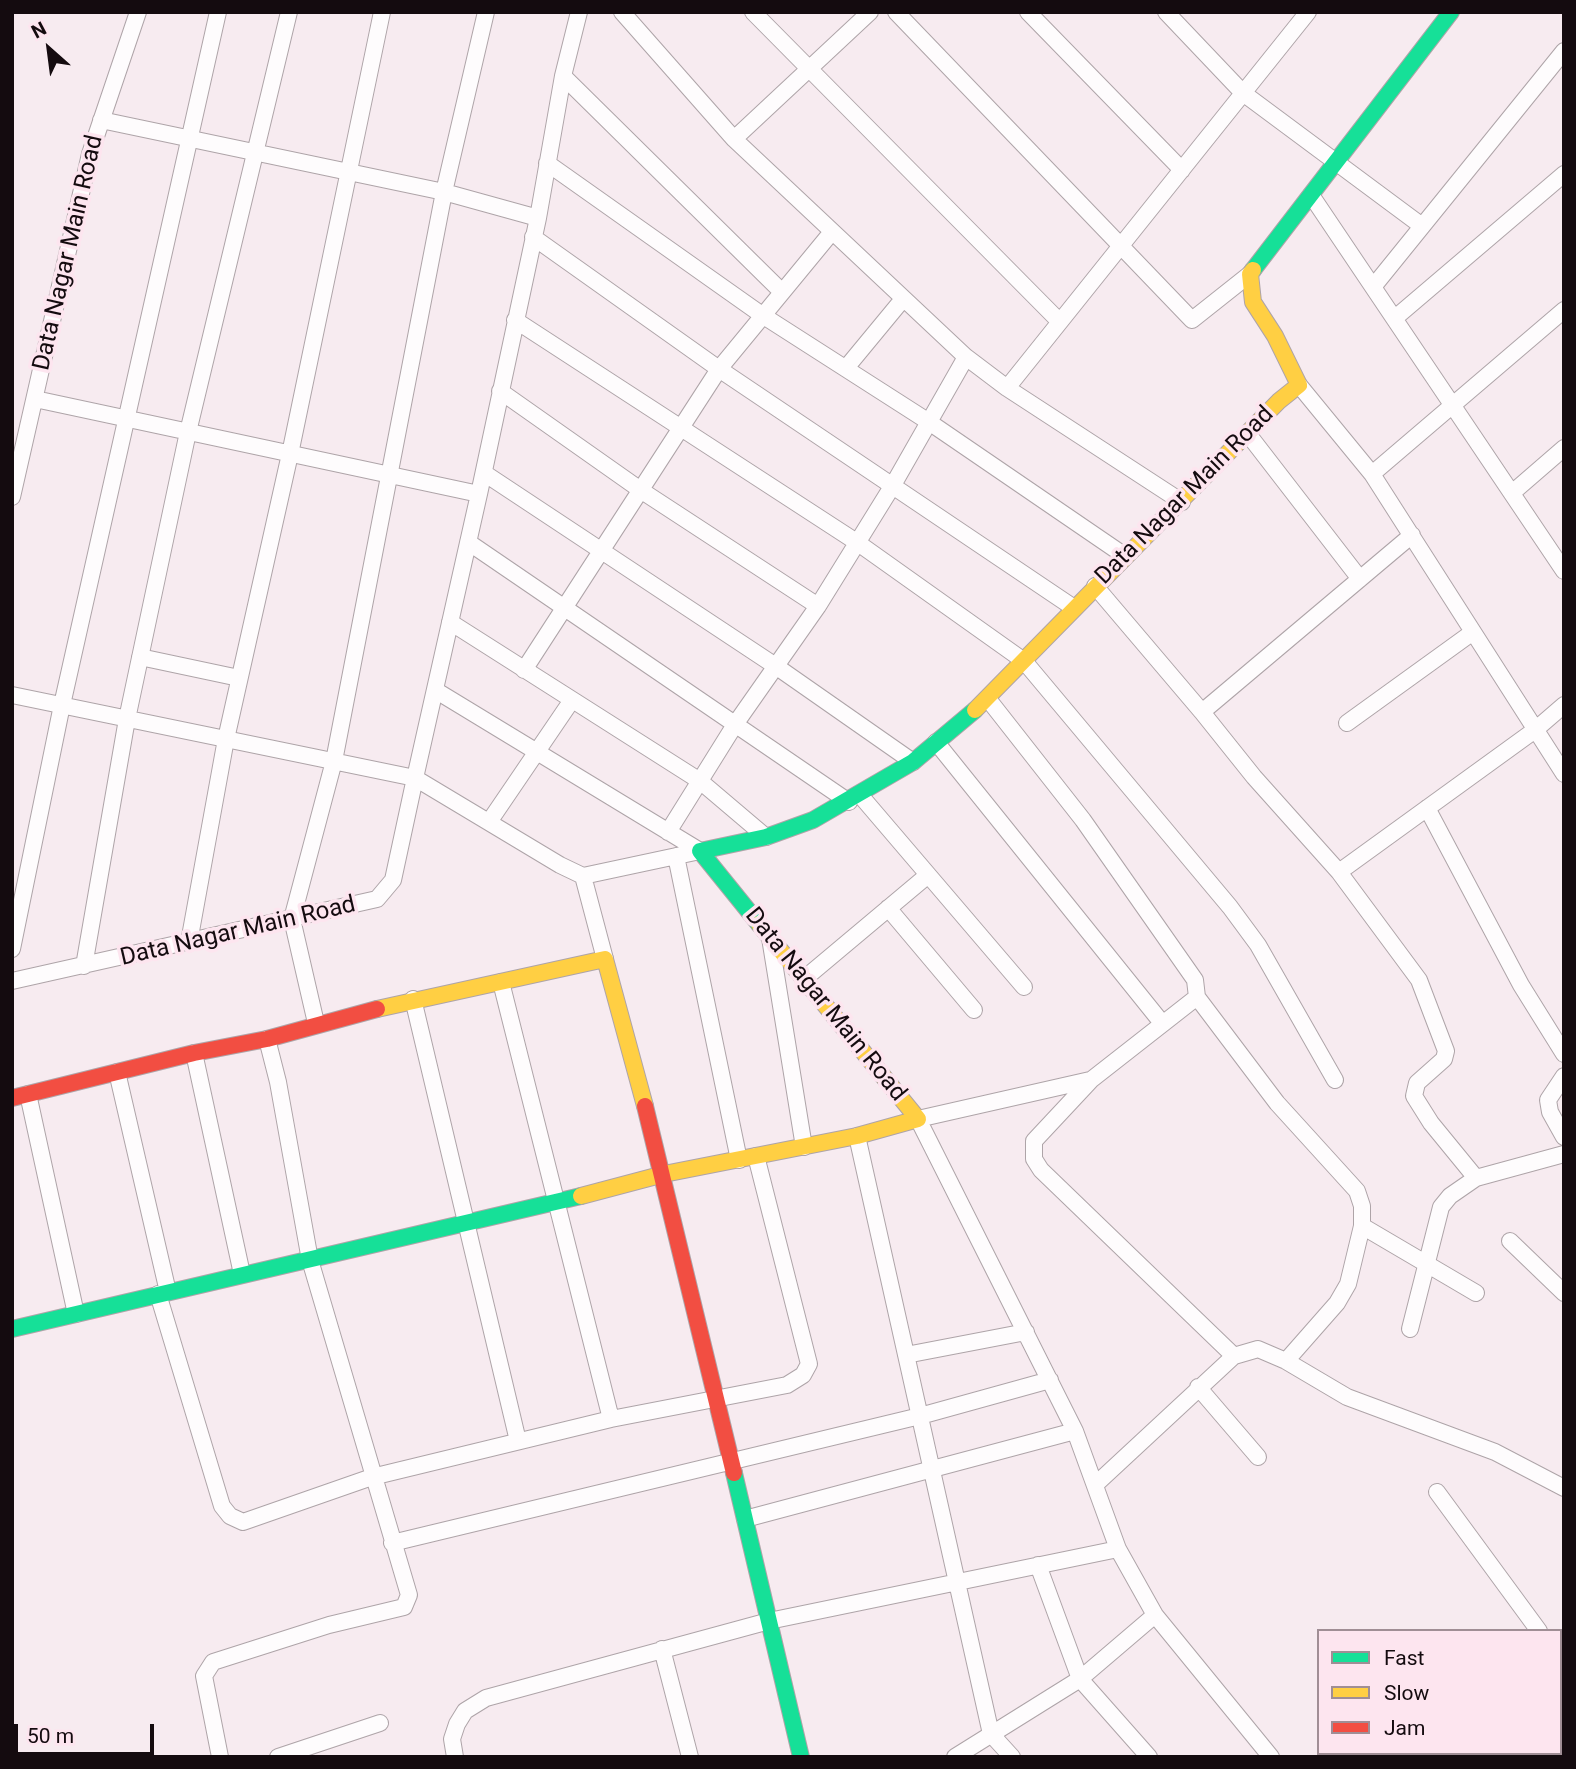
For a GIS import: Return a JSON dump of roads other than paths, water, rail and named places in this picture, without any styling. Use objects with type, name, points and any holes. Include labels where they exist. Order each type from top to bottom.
[{"type":"street","name":"Data Nagar Main Road","points":[[12,497],[90,154],[138,12]]},
{"type":"street","points":[[12,949],[62,705],[218,12]]},
{"type":"street","points":[[85,966],[127,719],[188,432],[289,12]]},
{"type":"street","points":[[189,942],[226,739],[290,454],[382,12]]},
{"type":"street","points":[[316,1023],[292,919],[334,761],[387,475],[444,192],[486,12]]},
{"type":"street","name":"Data Nagar Main Road","points":[[12,981],[363,904],[377,898],[393,880],[484,473],[538,218],[563,76],[579,12]]},
{"type":"street","points":[[622,12],[734,139],[966,357],[1007,388],[1182,502]]},
{"type":"street","points":[[752,12],[1059,321]]},
{"type":"street","points":[[734,139],[870,12]]},
{"type":"street","points":[[896,12],[1192,320],[1250,274],[1451,12]]},
{"type":"street","points":[[1028,12],[1182,170]]},
{"type":"street","points":[[1166,12],[1243,93],[1422,226]]},
{"type":"street","points":[[1007,388],[1307,13]]},
{"type":"street","points":[[1373,287],[1564,51]]},
{"type":"street","points":[[563,76],[782,292]]},
{"type":"street","points":[[102,120],[444,192],[538,218]]},
{"type":"street","points":[[547,163],[762,315],[929,422],[1125,556]]},
{"type":"street","points":[[1395,318],[1564,174]]},
{"type":"street","points":[[1311,195],[1564,570]]},
{"type":"street","points":[[524,670],[719,369],[831,233]]},
{"type":"street","points":[[533,236],[719,369],[1074,608]]},
{"type":"street","points":[[1250,274],[1253,302],[1275,336],[1300,386],[1372,474],[1564,774]]},
{"type":"street","points":[[846,368],[903,299]]},
{"type":"street","points":[[1372,474],[1564,310]]},
{"type":"street","points":[[515,320],[858,543],[1024,661],[1230,907],[1258,946],[1335,1080]]},
{"type":"street","points":[[668,832],[736,723],[777,667],[858,543],[966,357]]},
{"type":"street","name":"Data Nagar Main Road","points":[[583,876],[766,837],[813,820],[913,762],[988,699],[1095,586],[1182,502],[1279,401],[1300,386]]},
{"type":"street","points":[[500,391],[642,491],[818,606]]},
{"type":"street","points":[[35,399],[479,495]]},
{"type":"street","points":[[1248,434],[1360,579]]},
{"type":"street","points":[[1512,492],[1564,449]]},
{"type":"street","points":[[484,473],[777,667],[913,762]]},
{"type":"street","points":[[1202,712],[1412,535]]},
{"type":"street","points":[[468,542],[736,723],[854,798],[928,875],[1024,988]]},
{"type":"street","points":[[1095,586],[1254,777],[1339,872],[1419,980],[1446,1051],[1444,1059],[1417,1083],[1414,1096],[1431,1124],[1476,1178]]},
{"type":"street","points":[[450,622],[700,781],[766,837]]},
{"type":"street","points":[[1347,723],[1473,632]]},
{"type":"street","points":[[140,657],[239,678]]},
{"type":"street","name":"Data Nagar Main Road","points":[[12,1329],[557,1203],[664,1174],[857,1136],[918,1119],[700,851],[435,690]]},
{"type":"street","points":[[12,695],[415,778],[583,876],[664,1174],[801,1757]]},
{"type":"street","points":[[988,699],[1083,820],[1188,967],[1195,980],[1197,997],[1277,1103],[1357,1191],[1362,1206],[1362,1226],[1348,1284],[1337,1303],[1286,1361]]},
{"type":"street","points":[[489,822],[572,700]]},
{"type":"street","points":[[1339,872],[1535,730],[1564,705]]},
{"type":"street","points":[[936,742],[1162,1023]]},
{"type":"street","points":[[1427,808],[1521,985],[1564,1054]]},
{"type":"street","points":[[676,856],[739,1160]]},
{"type":"street","points":[[804,979],[928,875]]},
{"type":"street","points":[[888,908],[974,1010]]},
{"type":"street","points":[[770,937],[804,1147]]},
{"type":"street","points":[[76,1314],[20,1096],[194,1053],[267,1039],[316,1023],[413,999],[605,959]]},
{"type":"street","points":[[501,982],[611,1419]]},
{"type":"street","points":[[1197,997],[1091,1080],[1034,1141],[1034,1159],[1041,1170],[1234,1356]]},
{"type":"street","points":[[413,999],[469,1223],[518,1441]]},
{"type":"street","points":[[220,1757],[204,1676],[207,1668],[220,1658],[329,1625],[404,1606],[408,1588],[392,1542],[391,1528],[372,1477],[310,1259],[278,1082],[267,1039]]},
{"type":"street","points":[[194,1053],[242,1274]]},
{"type":"street","points":[[117,1072],[163,1293],[210,1474],[222,1506],[230,1516],[243,1522],[372,1477],[611,1419],[787,1385],[803,1375],[808,1364],[756,1156]]},
{"type":"street","points":[[1564,1076],[1548,1100],[1550,1112],[1564,1137]]},
{"type":"street","points":[[1091,1080],[918,1119],[1075,1432],[1118,1549],[1155,1615],[1271,1757]]},
{"type":"street","points":[[857,1136],[991,1734],[1012,1757]]},
{"type":"street","points":[[1410,1329],[1441,1207],[1450,1195],[1476,1178],[1564,1154]]},
{"type":"street","points":[[1362,1226],[1476,1293]]},
{"type":"street","points":[[1510,1241],[1564,1293]]},
{"type":"street","points":[[906,1355],[1026,1332]]},
{"type":"street","points":[[1095,1485],[1234,1356],[1258,1349],[1286,1361],[1347,1397],[1496,1452],[1564,1488]]},
{"type":"street","points":[[392,1542],[920,1416],[1050,1380]]},
{"type":"street","points":[[1198,1387],[1258,1457]]},
{"type":"street","points":[[745,1519],[1075,1432]]},
{"type":"street","points":[[1437,1492],[1538,1629]]},
{"type":"street","points":[[454,1757],[452,1739],[457,1724],[465,1712],[486,1698],[769,1621],[1118,1549]]},
{"type":"street","points":[[1038,1565],[1080,1679],[1149,1757]]},
{"type":"street","points":[[955,1757],[1080,1679],[1155,1615]]},
{"type":"street","points":[[662,1649],[690,1757]]},
{"type":"street","points":[[278,1757],[380,1723]]}]
